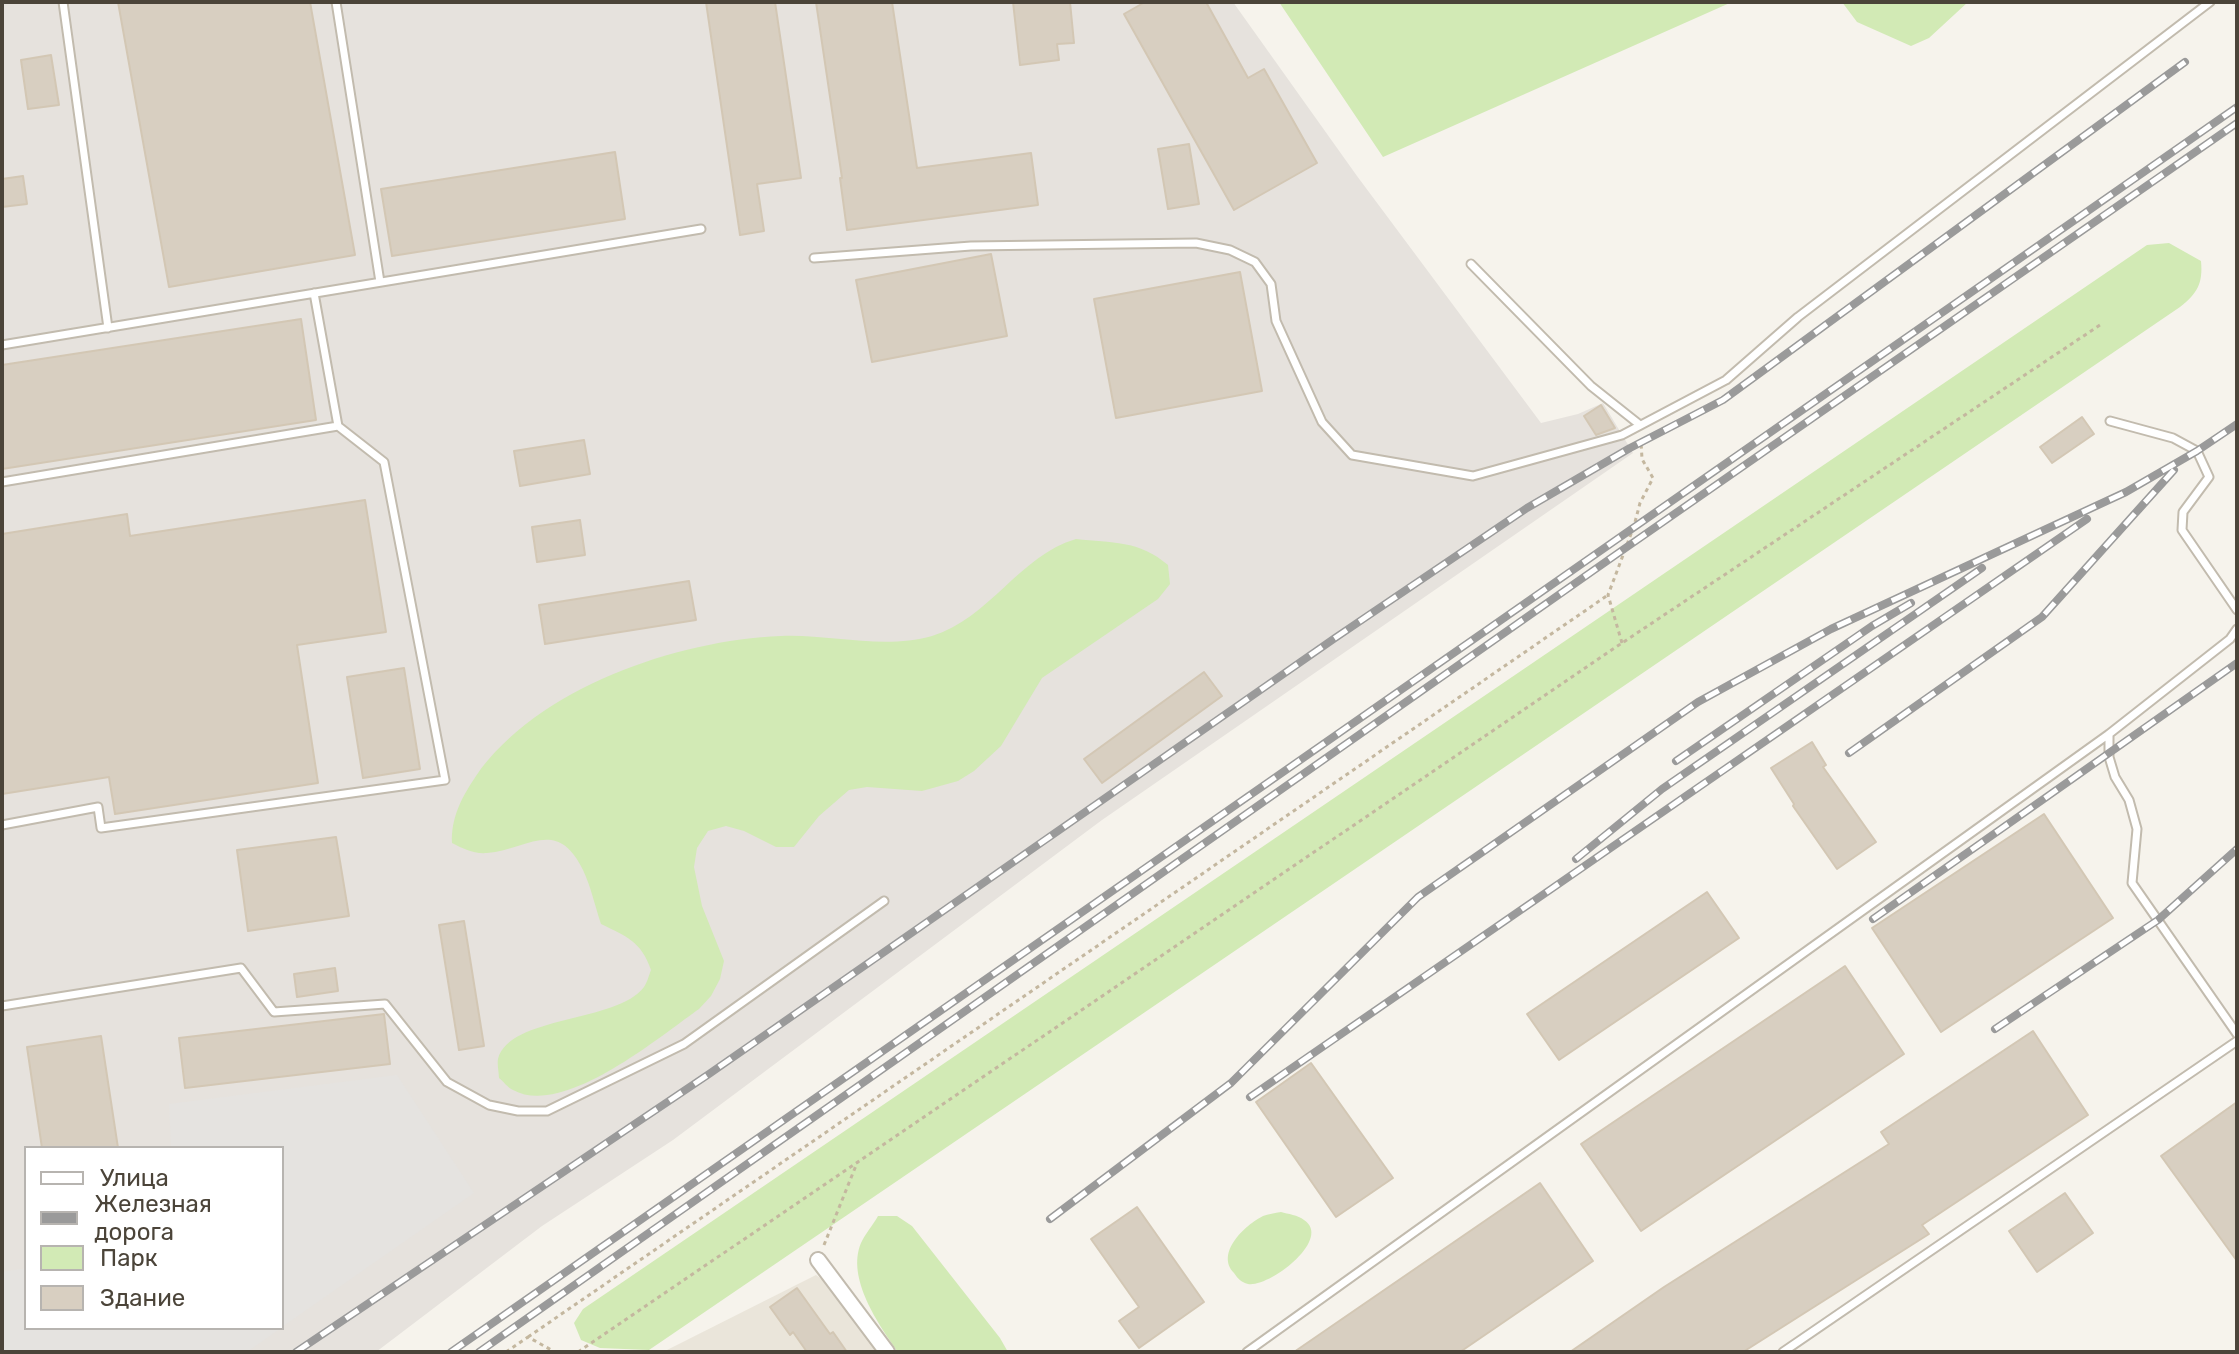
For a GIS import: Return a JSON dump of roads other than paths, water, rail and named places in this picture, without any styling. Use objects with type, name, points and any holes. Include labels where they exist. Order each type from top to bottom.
[{"type":"street","points":[[818,1260],[887,1352]]},
{"type":"lane","points":[[63,2],[108,328]]},
{"type":"lane","points":[[336,2],[380,282]]},
{"type":"lane","points":[[814,258],[971,246],[1196,243],[1230,250],[1255,262],[1271,284],[1276,321],[1322,422],[1352,455],[1473,476],[1622,435],[1726,380],[1798,317],[2210,2]]},
{"type":"lane","points":[[2,345],[701,229]]},
{"type":"lane","points":[[1471,264],[1591,386],[1640,425]]},
{"type":"lane","points":[[2,825],[98,807],[101,828],[445,780],[384,462],[338,426],[314,293]]},
{"type":"lane","points":[[2110,421],[2173,438],[2197,451],[2209,477],[2183,512],[2182,530],[2237,610]]},
{"type":"lane","points":[[2,482],[338,426]]},
{"type":"lane","points":[[1247,1352],[2109,734],[2230,639],[2237,629]]},
{"type":"lane","points":[[2109,734],[2109,757],[2115,777],[2129,800],[2137,829],[2132,883],[2237,1034]]},
{"type":"lane","points":[[2,1006],[241,968],[274,1012],[385,1004],[447,1082],[489,1105],[518,1111],[547,1111],[684,1044],[884,901]]},
{"type":"lane","points":[[1783,1352],[2237,1041]]},
{"type":"railway","points":[[296,1352],[709,1074],[1527,508],[1630,448],[1723,400],[2185,62]]},
{"type":"railway","points":[[451,1352],[2237,107]]},
{"type":"railway","points":[[479,1352],[2237,123]]},
{"type":"railway","points":[[1050,1219],[1231,1083],[1418,897],[1698,702],[1831,629],[2126,492],[2237,424]]},
{"type":"railway","points":[[1849,753],[2042,617],[2174,470]]},
{"type":"railway","points":[[1250,1097],[2087,519]]},
{"type":"railway","points":[[1576,859],[1662,789],[1982,568]]},
{"type":"railway","points":[[1676,761],[1872,626],[1911,603]]},
{"type":"railway","points":[[1873,919],[2237,663]]},
{"type":"railway","points":[[1995,1029],[2158,920],[2237,849]]}]
